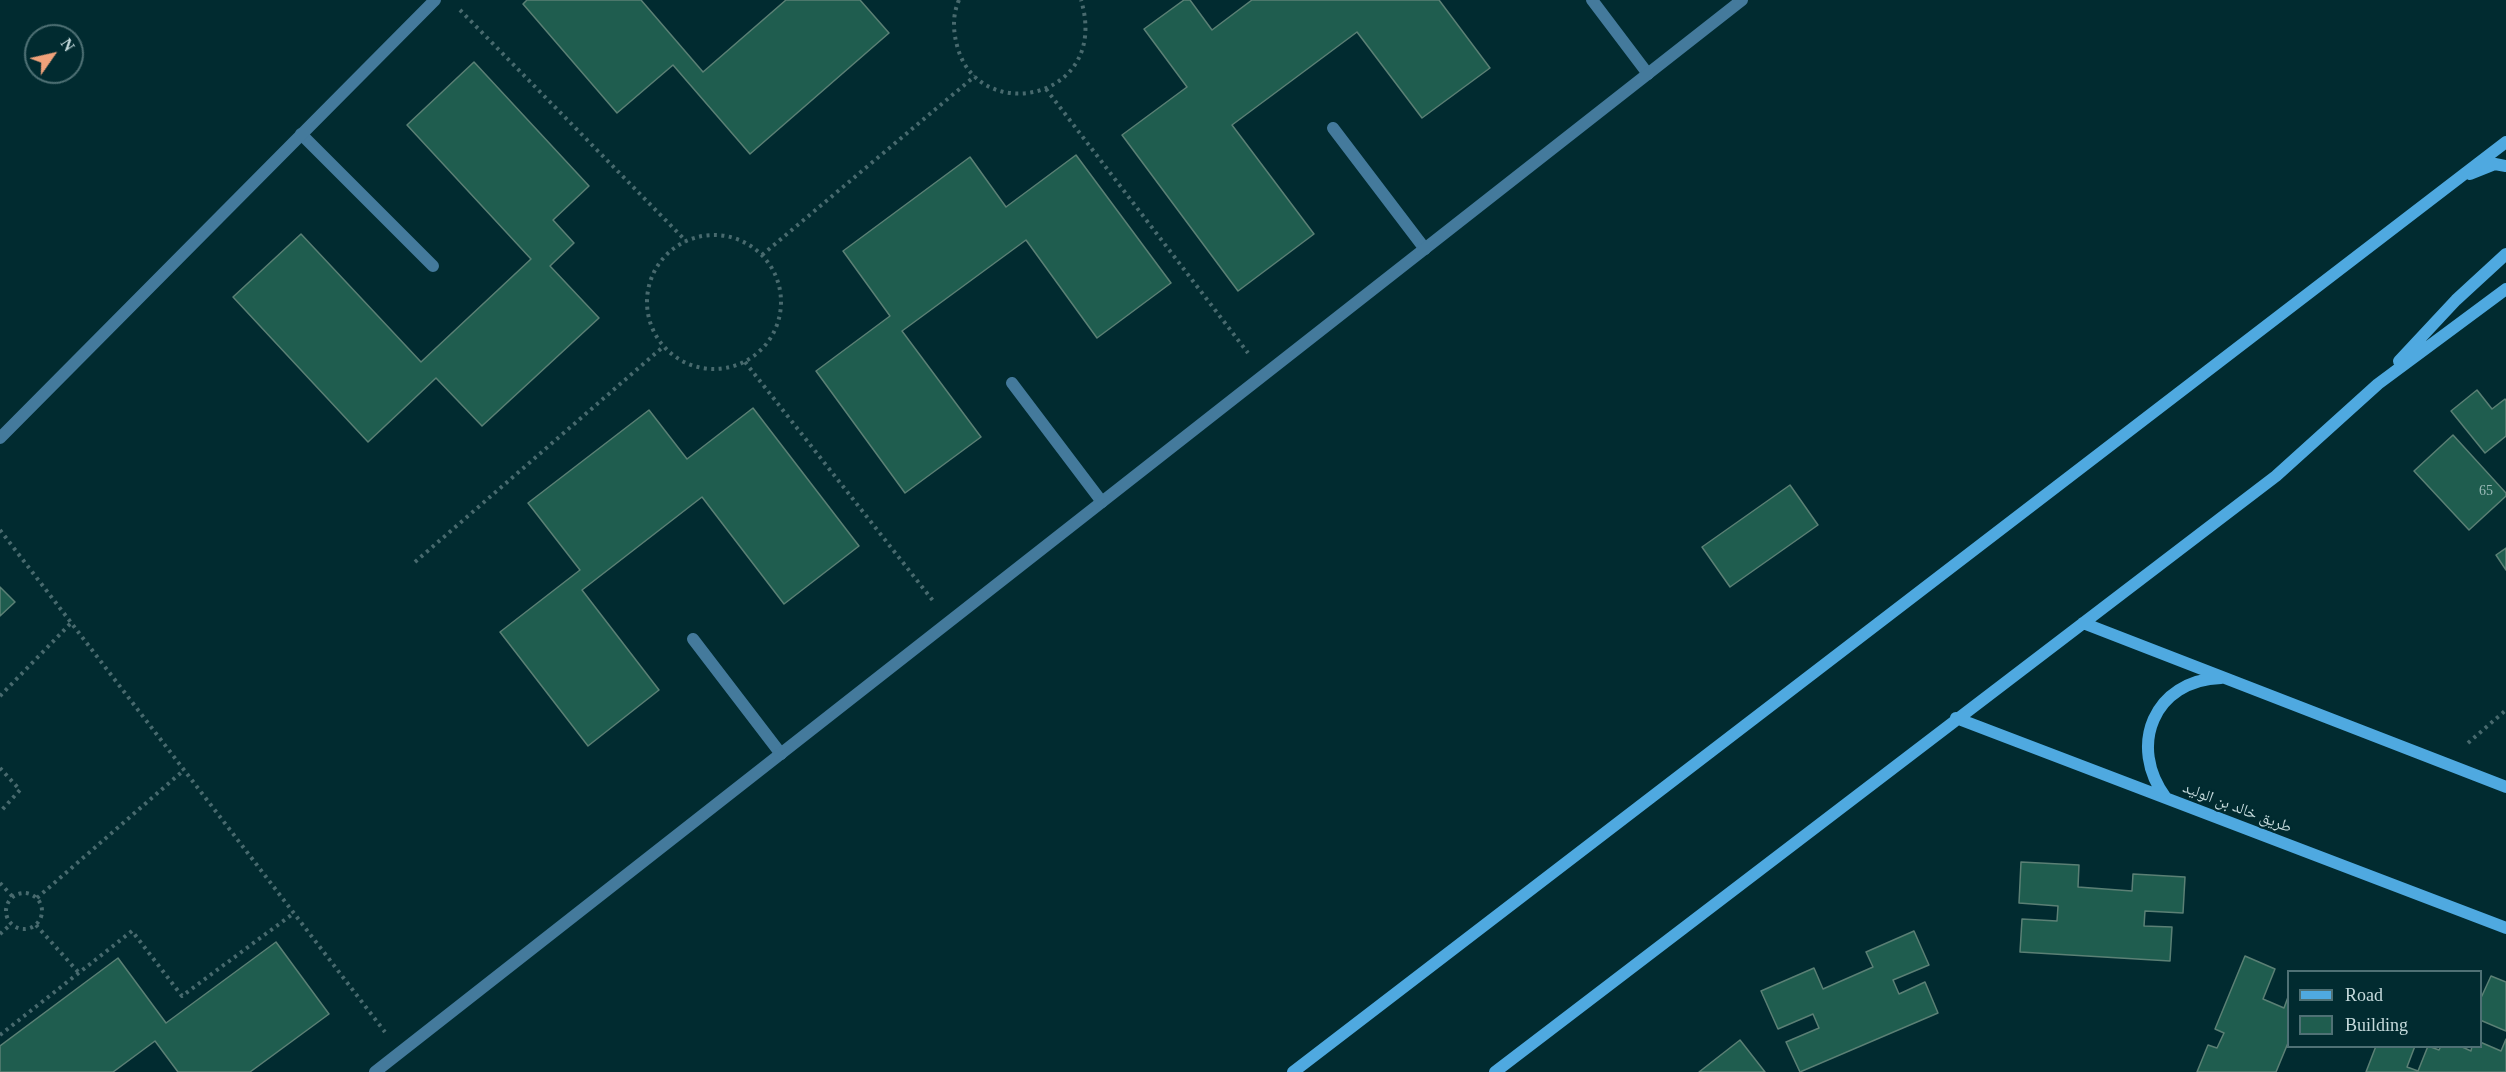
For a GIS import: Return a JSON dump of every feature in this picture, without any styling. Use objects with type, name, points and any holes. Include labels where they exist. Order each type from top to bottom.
[{"type":"street","points":[[0,438],[435,0]]},
{"type":"street","points":[[1592,0],[1648,74]]},
{"type":"street","points":[[375,1072],[1743,0]]},
{"type":"street","points":[[1333,128],[1425,249]]},
{"type":"street","points":[[301,134],[433,266]]},
{"type":"street","points":[[1293,1072],[2506,142]]},
{"type":"street","points":[[2454,181],[2495,164],[2506,166]]},
{"type":"street","points":[[1495,1072],[2276,476],[2378,384],[2456,300],[2506,254]]},
{"type":"street","points":[[2378,384],[2506,289]]},
{"type":"street","points":[[1012,383],[1102,502]]},
{"type":"street","points":[[2083,623],[2506,787]]},
{"type":"street","points":[[693,639],[781,754]]},
{"type":"street","points":[[2166,798],[2149,768],[2148,734],[2155,717],[2177,691],[2200,681],[2226,678]]},
{"type":"street","name":"طريق خالد بن الوليد","points":[[1956,718],[2506,928]]},
{"type":"path","points":[[959,0],[955,11],[953,34],[960,57],[975,76],[990,88],[1008,93],[1028,94],[1046,89],[1064,78],[1078,62],[1085,41],[1087,20],[1081,0]]},
{"type":"path","points":[[459,8],[686,241]]},
{"type":"path","points":[[762,255],[975,76]]},
{"type":"path","points":[[1046,89],[1264,375]]},
{"type":"path","points":[[705,235],[726,236],[746,243],[762,255],[776,276],[782,301],[778,326],[764,347],[745,362],[723,368],[701,368],[681,360],[664,346],[653,328],[648,308],[649,288],[656,268],[669,252],[686,241],[705,235]]},
{"type":"path","points":[[415,562],[664,346]]},
{"type":"path","points":[[745,362],[949,621]]},
{"type":"path","points":[[0,530],[400,1052]]},
{"type":"path","points":[[0,696],[71,622]]},
{"type":"path","points":[[2444,763],[2506,710]]},
{"type":"path","points":[[0,768],[20,790],[0,812]]},
{"type":"path","points":[[37,898],[184,770]]},
{"type":"path","points":[[0,883],[13,897]]},
{"type":"path","points":[[25,893],[37,898],[42,912],[36,925],[23,929],[11,924],[6,910],[13,897],[25,893]]},
{"type":"path","points":[[0,1035],[132,932],[182,996],[294,913]]},
{"type":"path","points":[[0,934],[11,924]]},
{"type":"path","points":[[36,925],[79,974]]},
{"type":"building","points":[[527,0],[641,0],[703,72],[786,0],[860,0],[889,33],[750,154],[673,65],[617,113],[523,4]]},
{"type":"building","points":[[1184,0],[1190,0],[1212,30],[1252,0],[1439,0],[1490,68],[1422,118],[1357,32],[1232,125],[1314,234],[1238,291],[1122,135],[1187,87],[1144,29]]},
{"type":"building","points":[[474,62],[589,186],[553,220],[574,243],[550,266],[599,318],[482,426],[436,378],[368,442],[233,297],[301,234],[421,362],[531,259],[407,125]]},
{"type":"building","points":[[1076,155],[1171,283],[1097,338],[1026,240],[902,331],[981,437],[905,493],[816,371],[890,316],[843,251],[970,157],[1006,207]]},
{"type":"building","points":[[2477,390],[2492,409],[2505,399],[2506,401],[2506,436],[2485,453],[2451,411]]},
{"type":"building","points":[[753,408],[859,546],[784,604],[702,497],[582,590],[659,690],[588,746],[500,632],[580,570],[528,503],[649,410],[687,459]]},
{"type":"building","points":[[2453,435],[2506,493],[2506,496],[2469,530],[2414,471]]},
{"type":"building","points":[[1790,485],[1818,525],[1730,587],[1702,547]]},
{"type":"building","points":[[2506,548],[2506,570],[2496,555]]},
{"type":"building","points":[[0,587],[15,602],[0,616]]},
{"type":"building","points":[[2021,862],[2079,865],[2078,887],[2132,891],[2133,874],[2185,877],[2183,913],[2145,911],[2144,926],[2172,927],[2170,961],[2020,952],[2022,919],[2057,921],[2058,906],[2019,903]]},
{"type":"building","points":[[1914,931],[1929,965],[1893,980],[1899,994],[1925,982],[1938,1013],[1800,1072],[1786,1042],[1819,1028],[1813,1014],[1778,1029],[1761,991],[1814,968],[1823,989],[1873,967],[1866,952]]},
{"type":"building","points":[[276,942],[329,1014],[250,1072],[178,1072],[155,1041],[113,1072],[0,1072],[0,1046],[118,958],[166,1023]]},
{"type":"building","points":[[2245,956],[2275,969],[2263,999],[2284,1008],[2287,1000],[2287,1045],[2276,1072],[2197,1072],[2208,1045],[2217,1048],[2224,1033],[2215,1029]]},
{"type":"building","points":[[2491,976],[2506,982],[2506,1031],[2482,1021],[2482,996]]},
{"type":"building","points":[[2506,1039],[2506,1072],[2366,1072],[2375,1048],[2414,1048],[2407,1067],[2418,1071],[2427,1048],[2439,1050],[2440,1048],[2464,1048],[2471,1051],[2472,1048],[2482,1048],[2482,1043],[2501,1051]]},
{"type":"building","points":[[1740,1040],[1765,1072],[1699,1072]]}]
